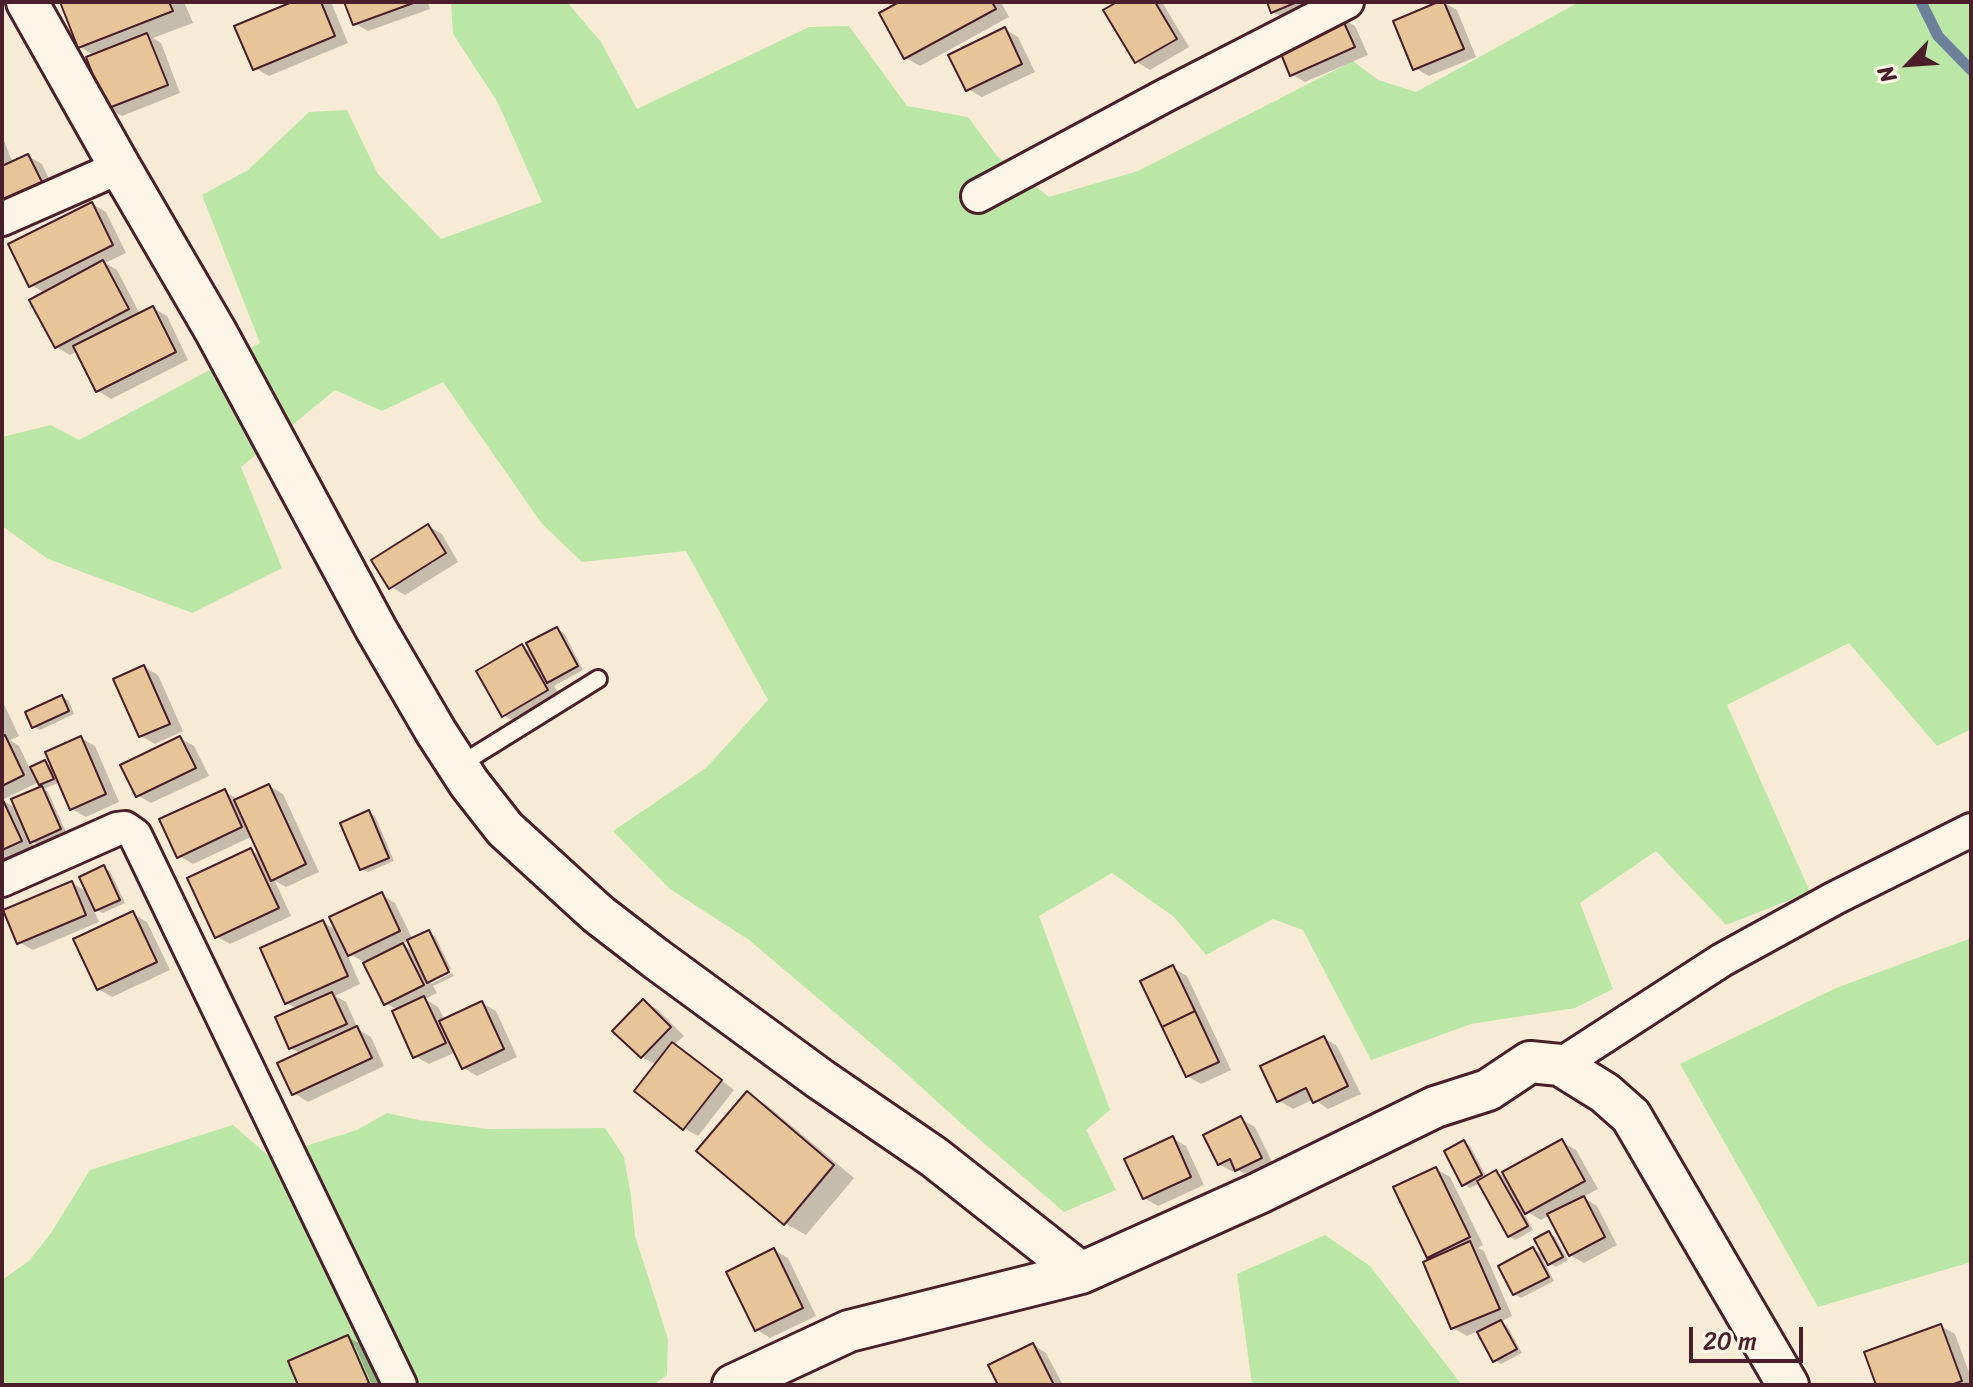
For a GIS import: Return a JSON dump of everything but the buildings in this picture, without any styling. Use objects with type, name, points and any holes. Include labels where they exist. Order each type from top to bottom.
[{"type":"street","points":[[27,2],[216,332],[376,629],[458,766],[505,829],[598,914],[655,958],[808,1071],[934,1157],[1081,1273]]},
{"type":"street","points":[[978,196],[1347,2]]},
{"type":"street","points":[[2,219],[120,167]]},
{"type":"street","points":[[2,880],[117,829],[125,828],[135,835],[400,1385]]},
{"type":"street","points":[[1560,1065],[1722,960],[1835,898],[1971,830]]},
{"type":"street","points":[[733,1385],[849,1331],[1081,1273],[1259,1193],[1435,1107],[1488,1090],[1530,1062],[1560,1065],[1605,1093],[1631,1116],[1788,1385]]},
{"type":"lane","points":[[458,766],[598,679]]},
{"type":"green space","points":[[451,2],[567,2],[601,42],[637,109],[809,27],[849,26],[907,106],[968,117],[997,156],[1049,197],[1138,171],[1353,61],[1378,80],[1416,92],[1579,2],[1971,2],[1971,729],[1937,746],[1849,643],[1727,705],[1810,892],[1726,925],[1656,851],[1580,903],[1613,989],[1575,1008],[1471,1024],[1371,1060],[1303,930],[1273,919],[1206,955],[1174,917],[1112,873],[1039,916],[1110,1110],[1086,1130],[1116,1190],[1064,1212],[749,940],[670,889],[613,831],[706,768],[768,700],[686,551],[582,562],[542,524],[443,382],[382,411],[335,390],[241,467],[282,568],[192,613],[48,559],[2,526],[2,437],[51,425],[79,440],[260,343],[202,195],[248,170],[309,112],[347,110],[378,174],[441,239],[542,202],[497,101],[453,34]]},
{"type":"green space","points":[[1971,938],[1971,1262],[1818,1307],[1680,1064],[1836,988]]},
{"type":"green space","points":[[387,1113],[488,1129],[605,1128],[624,1157],[635,1236],[668,1339],[667,1375],[653,1385],[2,1385],[2,1280],[29,1261],[51,1233],[90,1170],[233,1125],[270,1157],[357,1130]]},
{"type":"green space","points":[[1325,1235],[1370,1266],[1462,1385],[1252,1385],[1237,1274]]},
{"type":"waterway","points":[[1921,2],[1938,36],[1971,70]]}]
